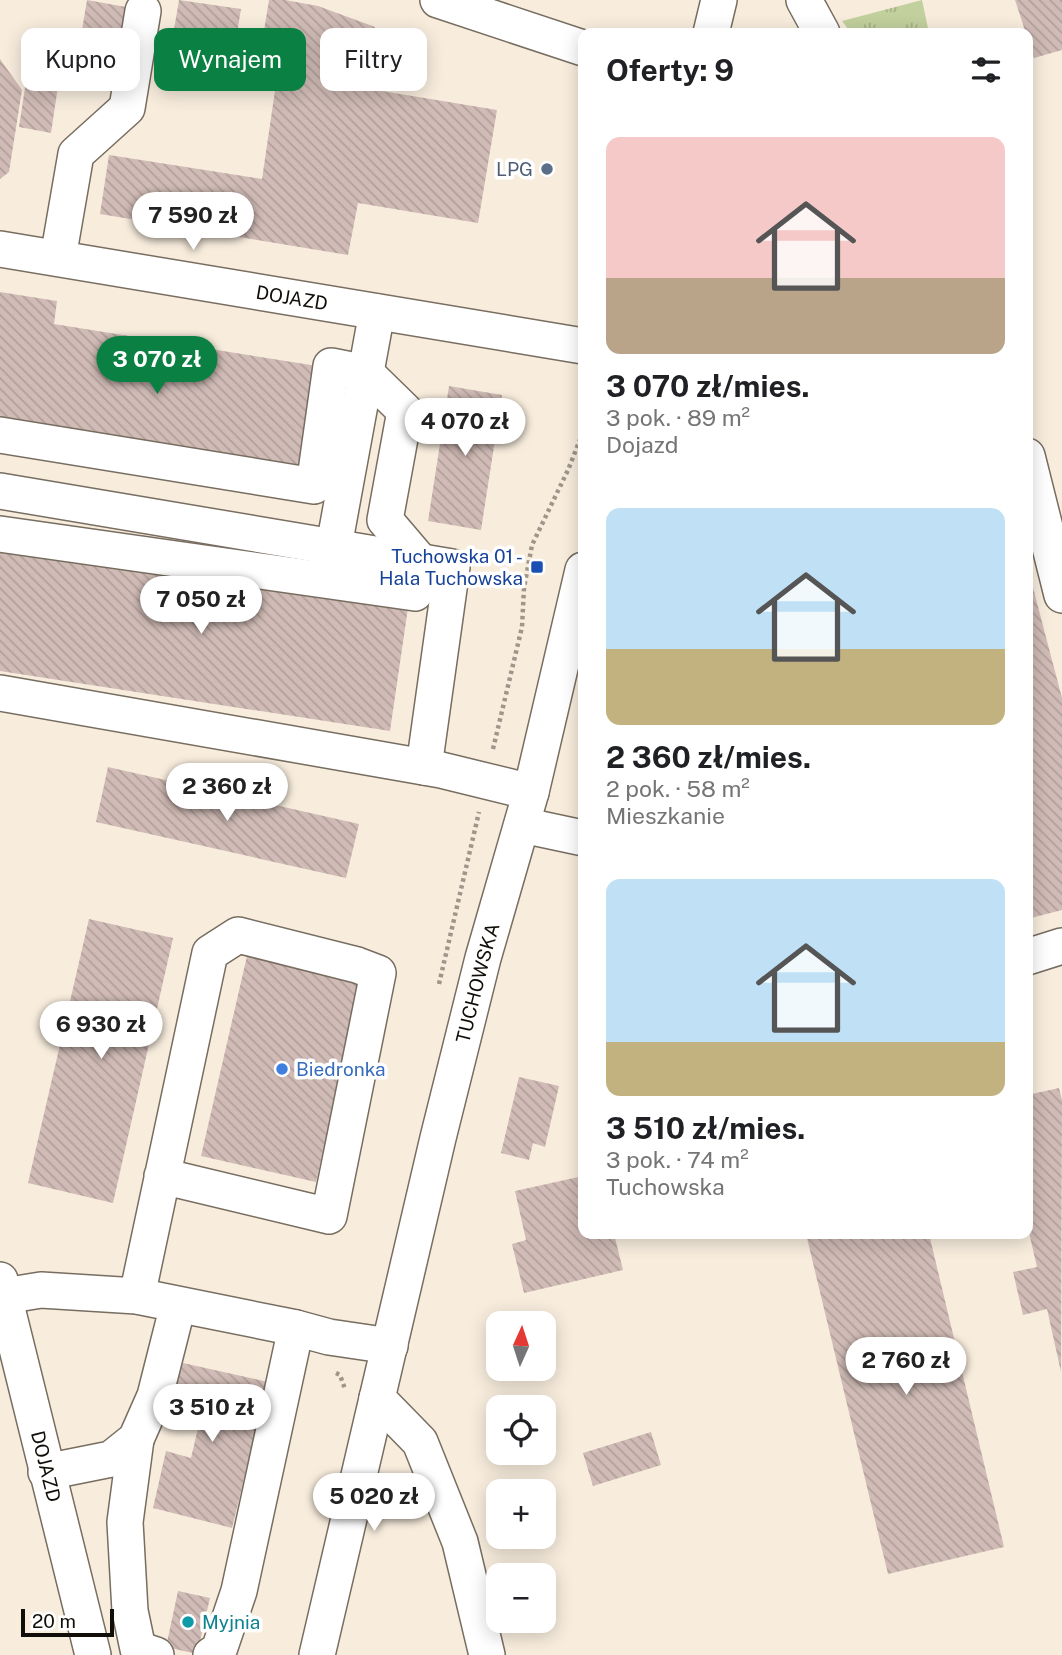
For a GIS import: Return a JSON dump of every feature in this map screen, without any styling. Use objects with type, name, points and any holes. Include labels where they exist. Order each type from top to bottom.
[{"type":"street","points":[[438,0],[578,46]]},
{"type":"street","points":[[712,28],[719,0]]},
{"type":"street","points":[[804,0],[819,28]]},
{"type":"street","points":[[58,258],[76,154],[127,108],[143,12]]},
{"type":"street","name":"DOJAZD","points":[[0,249],[578,345]]},
{"type":"street","points":[[334,546],[377,312]]},
{"type":"street","points":[[0,435],[314,486],[331,366],[366,373],[405,411],[385,520],[420,561],[415,593],[0,534]]},
{"type":"street","points":[[1033,480],[1062,595]]},
{"type":"street","points":[[0,491],[452,567],[424,767]]},
{"type":"street","name":"TUCHOWSKA","points":[[317,1655],[360,1399],[390,1346],[483,958],[531,792],[578,591]]},
{"type":"street","points":[[0,693],[424,767],[531,792]]},
{"type":"street","points":[[522,825],[578,837]]},
{"type":"street","points":[[137,1296],[162,1176],[210,953],[237,935],[357,965],[378,973],[329,1216],[162,1176]]},
{"type":"street","points":[[1033,955],[1062,946]]},
{"type":"street","points":[[2,1288],[137,1296],[329,1337],[390,1346]]},
{"type":"street","name":"DOJAZD","points":[[2,1288],[93,1655]]},
{"type":"street","points":[[156,1655],[138,1649],[130,1611],[125,1522],[136,1439],[155,1396],[178,1305]]},
{"type":"street","points":[[211,1655],[219,1650],[239,1591],[296,1328]]},
{"type":"street","points":[[360,1399],[420,1442],[460,1542],[487,1655]]},
{"type":"street","points":[[46,1472],[111,1460],[136,1439]]},
{"type":"path","points":[[439,985],[522,627],[524,588],[532,545],[578,445]]},
{"type":"path","points":[[329,1337],[322,1369],[340,1375],[345,1391],[360,1399]]},
{"type":"green space","points":[[922,0],[928,28],[847,28],[842,21]]},
{"type":"building","points":[[87,0],[126,7],[122,28],[82,28]]},
{"type":"building","points":[[179,0],[241,9],[238,28],[174,28]]},
{"type":"building","points":[[269,0],[318,6],[375,27],[320,28],[320,91],[382,91],[497,110],[478,223],[358,203],[348,255],[100,214],[109,155],[262,179],[275,91],[306,91],[306,28],[264,28]]},
{"type":"building","points":[[1015,0],[1062,0],[1062,50],[1034,58],[1033,28],[1024,28]]},
{"type":"building","points":[[0,59],[22,91],[9,172],[0,179]]},
{"type":"building","points":[[24,91],[57,91],[51,133],[19,127]]},
{"type":"building","points":[[0,292],[57,301],[54,324],[330,368],[312,483],[0,431]]},
{"type":"building","points":[[449,386],[502,395],[481,530],[428,521]]},
{"type":"building","points":[[0,541],[409,601],[390,731],[0,671]]},
{"type":"building","points":[[1033,588],[1062,698],[1062,910],[1033,917]]},
{"type":"building","points":[[108,767],[359,824],[346,878],[96,822]]},
{"type":"building","points":[[89,919],[173,938],[113,1203],[28,1183]]},
{"type":"building","name":"Biedronka","points":[[247,956],[362,982],[316,1182],[201,1156]]},
{"type":"building","points":[[519,1077],[559,1086],[545,1147],[533,1143],[529,1160],[501,1153]]},
{"type":"building","points":[[1059,1088],[1062,1100],[1061,1372],[1047,1309],[1023,1315],[1013,1272],[1037,1267],[1030,1239],[1033,1239],[1033,1094]]},
{"type":"building","points":[[578,1177],[578,1239],[615,1239],[623,1270],[524,1293],[512,1244],[526,1240],[515,1191]]},
{"type":"building","points":[[807,1239],[930,1239],[1004,1547],[888,1574]]},
{"type":"building","points":[[174,1361],[268,1382],[232,1528],[153,1508],[166,1451],[191,1458],[203,1407],[166,1398]]},
{"type":"building","points":[[651,1432],[661,1465],[593,1486],[583,1453]]},
{"type":"building","name":"Myjnia","points":[[178,1591],[210,1598],[197,1654],[166,1647]]},
{"type":"place","name":"LPG","points":[[547,169]]},
{"type":"place","name":"Tuchowska 01 - Hala Tuchowska","points":[[537,567]]},
{"type":"place","name":"Biedronka","points":[[282,1069]]},
{"type":"place","name":"Myjnia","points":[[188,1622]]}]
